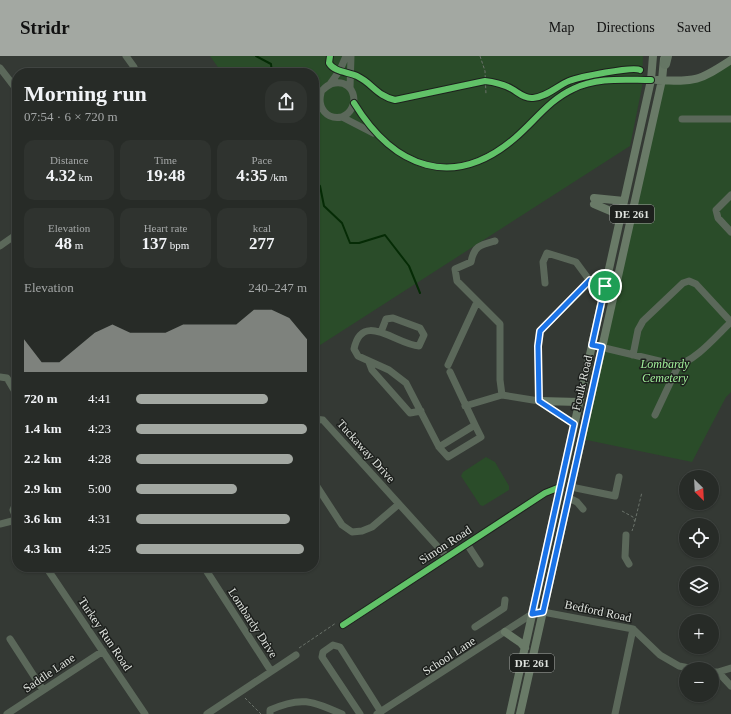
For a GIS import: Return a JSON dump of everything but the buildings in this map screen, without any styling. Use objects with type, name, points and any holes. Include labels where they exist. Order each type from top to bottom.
[{"type":"main road","name":"Foulk Road","points":[[510,714],[624,201],[650,80],[653,56]]},
{"type":"main road","name":"Foulk Road","points":[[520,714],[662,80],[665,59]]},
{"type":"main road","points":[[650,80],[696,80],[709,75],[731,60]]},
{"type":"main road","points":[[620,215],[594,201],[624,201]]},
{"type":"main road","points":[[590,280],[605,286]]},
{"type":"main road","points":[[539,401],[579,402]]},
{"type":"main road","points":[[539,401],[574,424]]},
{"type":"main road","points":[[505,632],[521,643],[524,648]]},
{"type":"street","points":[[126,56],[134,67]]},
{"type":"street","points":[[324,112],[320,102],[321,93],[330,84],[340,70],[346,56]]},
{"type":"street","points":[[350,88],[351,56]]},
{"type":"street","points":[[0,68],[12,84]]},
{"type":"street","points":[[354,103],[377,135],[391,148],[413,160],[432,166],[468,164],[487,158],[498,151],[516,137],[552,101],[572,89],[604,80],[650,80]]},
{"type":"street","points":[[319,111],[333,117],[342,116],[351,110],[354,103],[354,94],[350,88],[340,83],[330,84]]},
{"type":"street","points":[[342,116],[377,135]]},
{"type":"street","points":[[682,119],[731,119]]},
{"type":"street","points":[[731,195],[716,210],[718,218],[731,232]]},
{"type":"street","points":[[0,246],[12,238]]},
{"type":"street","points":[[495,242],[482,245],[473,252],[471,262],[455,269],[457,281],[500,324],[500,380],[502,394]]},
{"type":"street","points":[[465,406],[502,394],[539,401],[538,346],[540,331],[590,280],[576,262],[547,253],[543,262],[545,283]]},
{"type":"street","points":[[592,345],[633,355],[679,364],[690,360],[731,322],[696,284],[688,281],[683,283],[643,321],[638,330],[633,355]]},
{"type":"street","points":[[381,332],[386,319],[393,318],[420,328],[424,335],[419,346],[381,332],[368,330],[360,334],[355,340],[354,349],[358,356],[389,370],[406,383],[438,447],[448,457],[481,437],[465,406],[449,368],[477,302]]},
{"type":"street","points":[[369,362],[372,370],[410,413],[421,411]]},
{"type":"street","points":[[655,415],[679,364]]},
{"type":"street","points":[[0,377],[7,378],[12,386]]},
{"type":"street","name":"Tuckaway Drive","points":[[319,420],[323,420],[446,557]]},
{"type":"street","points":[[438,447],[475,425]]},
{"type":"street","points":[[571,487],[615,496],[619,478]]},
{"type":"street","name":"Simon Road","points":[[339,624],[545,493],[560,487]]},
{"type":"street","points":[[319,490],[342,525],[352,532],[362,531],[372,527],[399,504]]},
{"type":"street","points":[[568,498],[577,502],[583,509]]},
{"type":"street","points":[[0,524],[12,522]]},
{"type":"street","points":[[626,535],[625,557],[630,564]]},
{"type":"street","points":[[467,544],[480,564]]},
{"type":"street","name":"Turkey Run Road","points":[[49,572],[145,714]]},
{"type":"street","name":"Lombardy Drive","points":[[207,572],[271,671]]},
{"type":"street","points":[[475,627],[504,608],[505,600]]},
{"type":"street","name":"Bedford Road","points":[[532,614],[543,612],[633,629],[660,655],[679,666]]},
{"type":"street","name":"School Lane","points":[[379,713],[532,614]]},
{"type":"street","points":[[615,714],[633,629]]},
{"type":"street","points":[[10,639],[43,690]]},
{"type":"street","points":[[360,714],[322,657],[323,652],[333,645],[338,645],[344,652],[379,713]]},
{"type":"street","name":"Saddle Lane","points":[[7,714],[103,651]]},
{"type":"street","points":[[207,714],[296,655]]},
{"type":"street","points":[[719,671],[731,668]]},
{"type":"street","points":[[719,676],[731,686]]},
{"type":"street","points":[[270,714],[270,710],[288,702],[314,702],[342,714]]},
{"type":"path","points":[[480,56],[488,81],[486,95]]},
{"type":"path","points":[[476,82],[488,81]]},
{"type":"path","points":[[635,522],[642,492]]},
{"type":"path","points":[[296,655],[294,651],[339,624]]},
{"type":"path","points":[[239,692],[261,714]]},
{"type":"green space","points":[[210,56],[643,56],[642,87],[630,146],[319,346],[319,68],[218,68]]},
{"type":"green space","name":"Lombardy Cemetery","points":[[731,60],[731,392],[726,397],[692,462],[582,439],[662,80],[689,81]]},
{"type":"green space","points":[[486,457],[495,462],[509,486],[509,490],[483,506],[480,505],[461,476],[463,472]]},
{"type":"waterway","points":[[256,56],[271,64],[271,68]]},
{"type":"waterway","points":[[319,185],[324,206],[342,223],[350,243],[359,243],[385,235],[409,266],[420,293]]},
{"type":"cycle path","points":[[330,56],[329,63],[331,66],[357,76],[384,96],[395,100],[485,81],[502,85],[525,97],[533,98],[543,96],[575,79],[627,69],[640,70]]},
{"type":"cycle path","points":[[354,103],[370,125],[387,143],[406,157],[426,165],[447,167],[469,164],[492,154],[515,138],[542,111],[557,99],[582,85],[601,81],[651,80]]},
{"type":"cycle path","points":[[343,625],[545,493],[560,487]]},
{"type":"route","points":[[590,280],[605,286],[592,345],[602,347],[543,612],[532,614],[574,424],[539,401],[538,346],[540,331],[590,280]]}]
